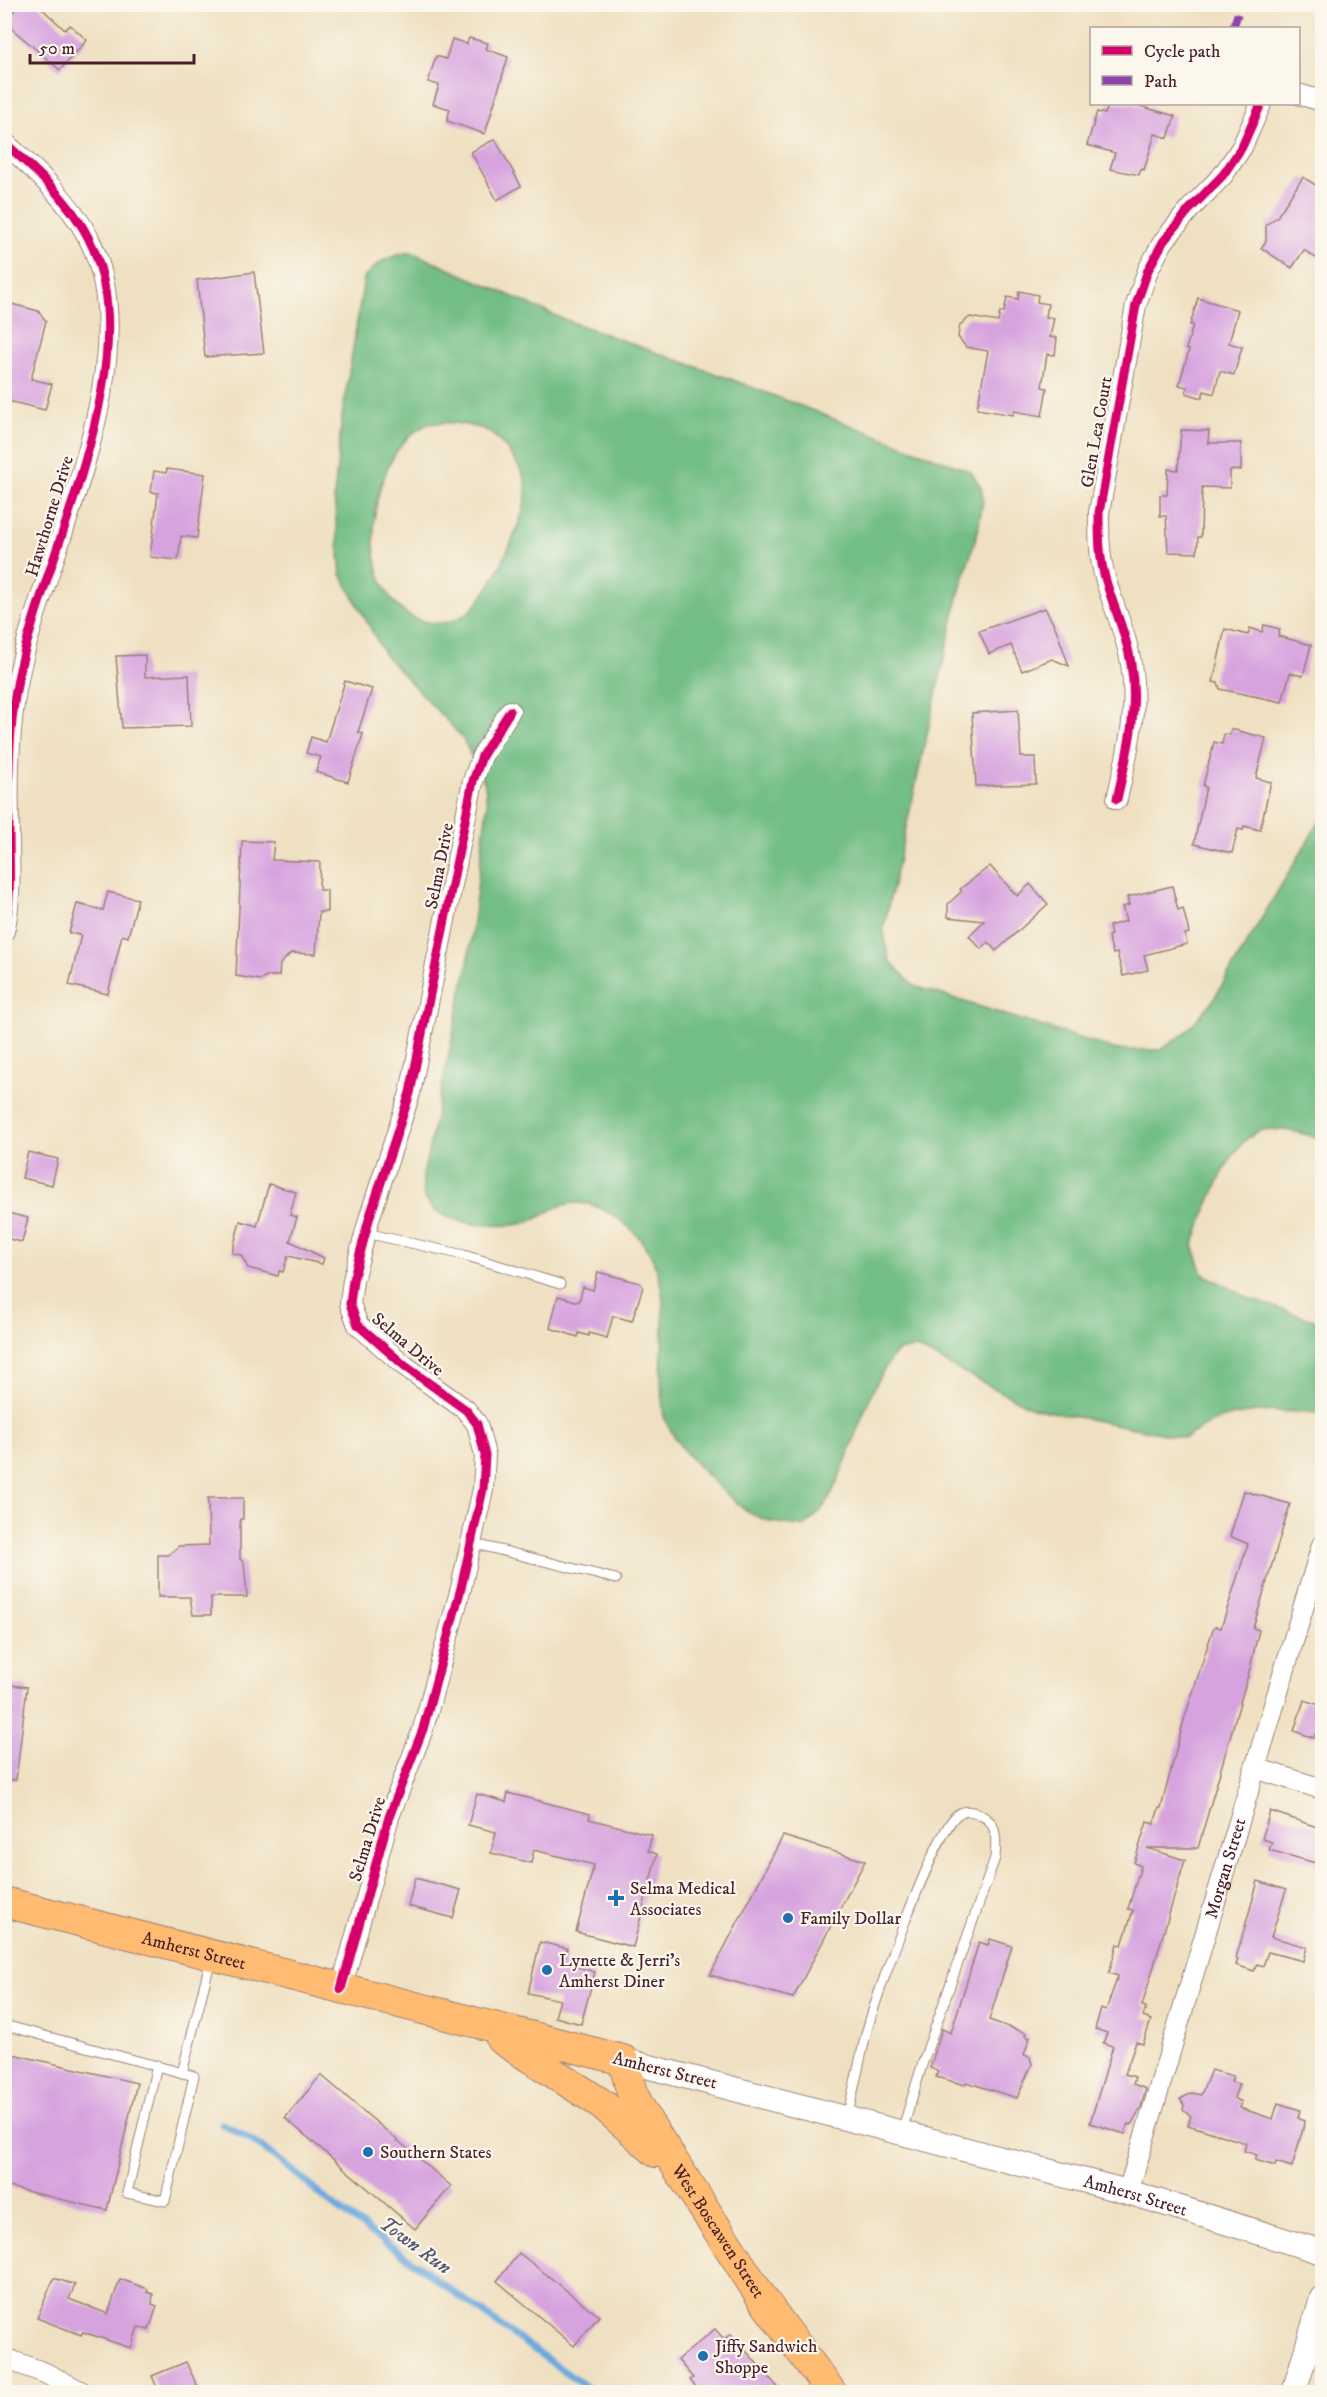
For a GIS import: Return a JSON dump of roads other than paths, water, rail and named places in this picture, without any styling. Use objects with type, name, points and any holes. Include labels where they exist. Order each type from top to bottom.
[{"type":"main road","name":"Amherst Street","points":[[4,1902],[623,2060]]},
{"type":"main road","points":[[476,2024],[602,2104],[683,2177]]},
{"type":"main road","name":"West Boscawen Street","points":[[623,2060],[632,2093],[683,2177],[764,2301],[831,2392]]},
{"type":"street","points":[[1300,93],[1323,101]]},
{"type":"street","name":"Glen Lea Court","points":[[1117,799],[1132,734],[1134,699],[1131,664],[1125,636],[1105,579],[1099,546],[1099,513],[1113,424],[1136,305],[1148,270],[1163,243],[1189,210],[1223,175],[1242,147],[1261,105]]},
{"type":"street","name":"Hawthorne Drive","points":[[4,142],[40,176],[88,237],[104,284],[108,332],[93,427],[18,677],[10,728],[8,781],[12,871],[10,905],[4,932]]},
{"type":"street","name":"Selma Drive","points":[[341,1989],[389,1817],[423,1729],[471,1543],[483,1489],[485,1455],[482,1438],[466,1410],[405,1366],[354,1317],[350,1304],[353,1280],[410,1094],[473,781],[482,756],[510,711]]},
{"type":"street","name":"Morgan Street","points":[[1128,2192],[1323,1545]]},
{"type":"street","points":[[1255,1768],[1323,1789]]},
{"type":"street","name":"Amherst Street","points":[[623,2060],[1128,2192],[1323,2252]]},
{"type":"street","points":[[1294,2392],[1323,2298]]},
{"type":"street","points":[[4,2358],[45,2373],[82,2392]]},
{"type":"lane","points":[[366,1233],[464,1255],[560,1284]]},
{"type":"lane","points":[[471,1543],[616,1579]]},
{"type":"lane","points":[[847,2118],[867,2031],[910,1910],[952,1819],[961,1812],[972,1811],[988,1820],[992,1827],[996,1844],[995,1858],[923,2062],[902,2133]]},
{"type":"lane","points":[[182,2073],[212,1955]]},
{"type":"lane","points":[[4,2025],[157,2065],[194,2076],[165,2201],[127,2193],[157,2065]]},
{"type":"waterway","name":"Town Run","points":[[222,2124],[255,2142],[344,2213],[593,2392]]},
{"type":"place","name":"Selma Medical Associates","points":[[616,1898]]},
{"type":"place","name":"Family Dollar","points":[[788,1918]]},
{"type":"place","name":"Lynette & Jerri's Amherst Diner","points":[[547,1970]]},
{"type":"place","name":"Southern States","points":[[368,2152]]},
{"type":"place","name":"Jiffy Sandwich Shoppe","points":[[703,2356]]}]
